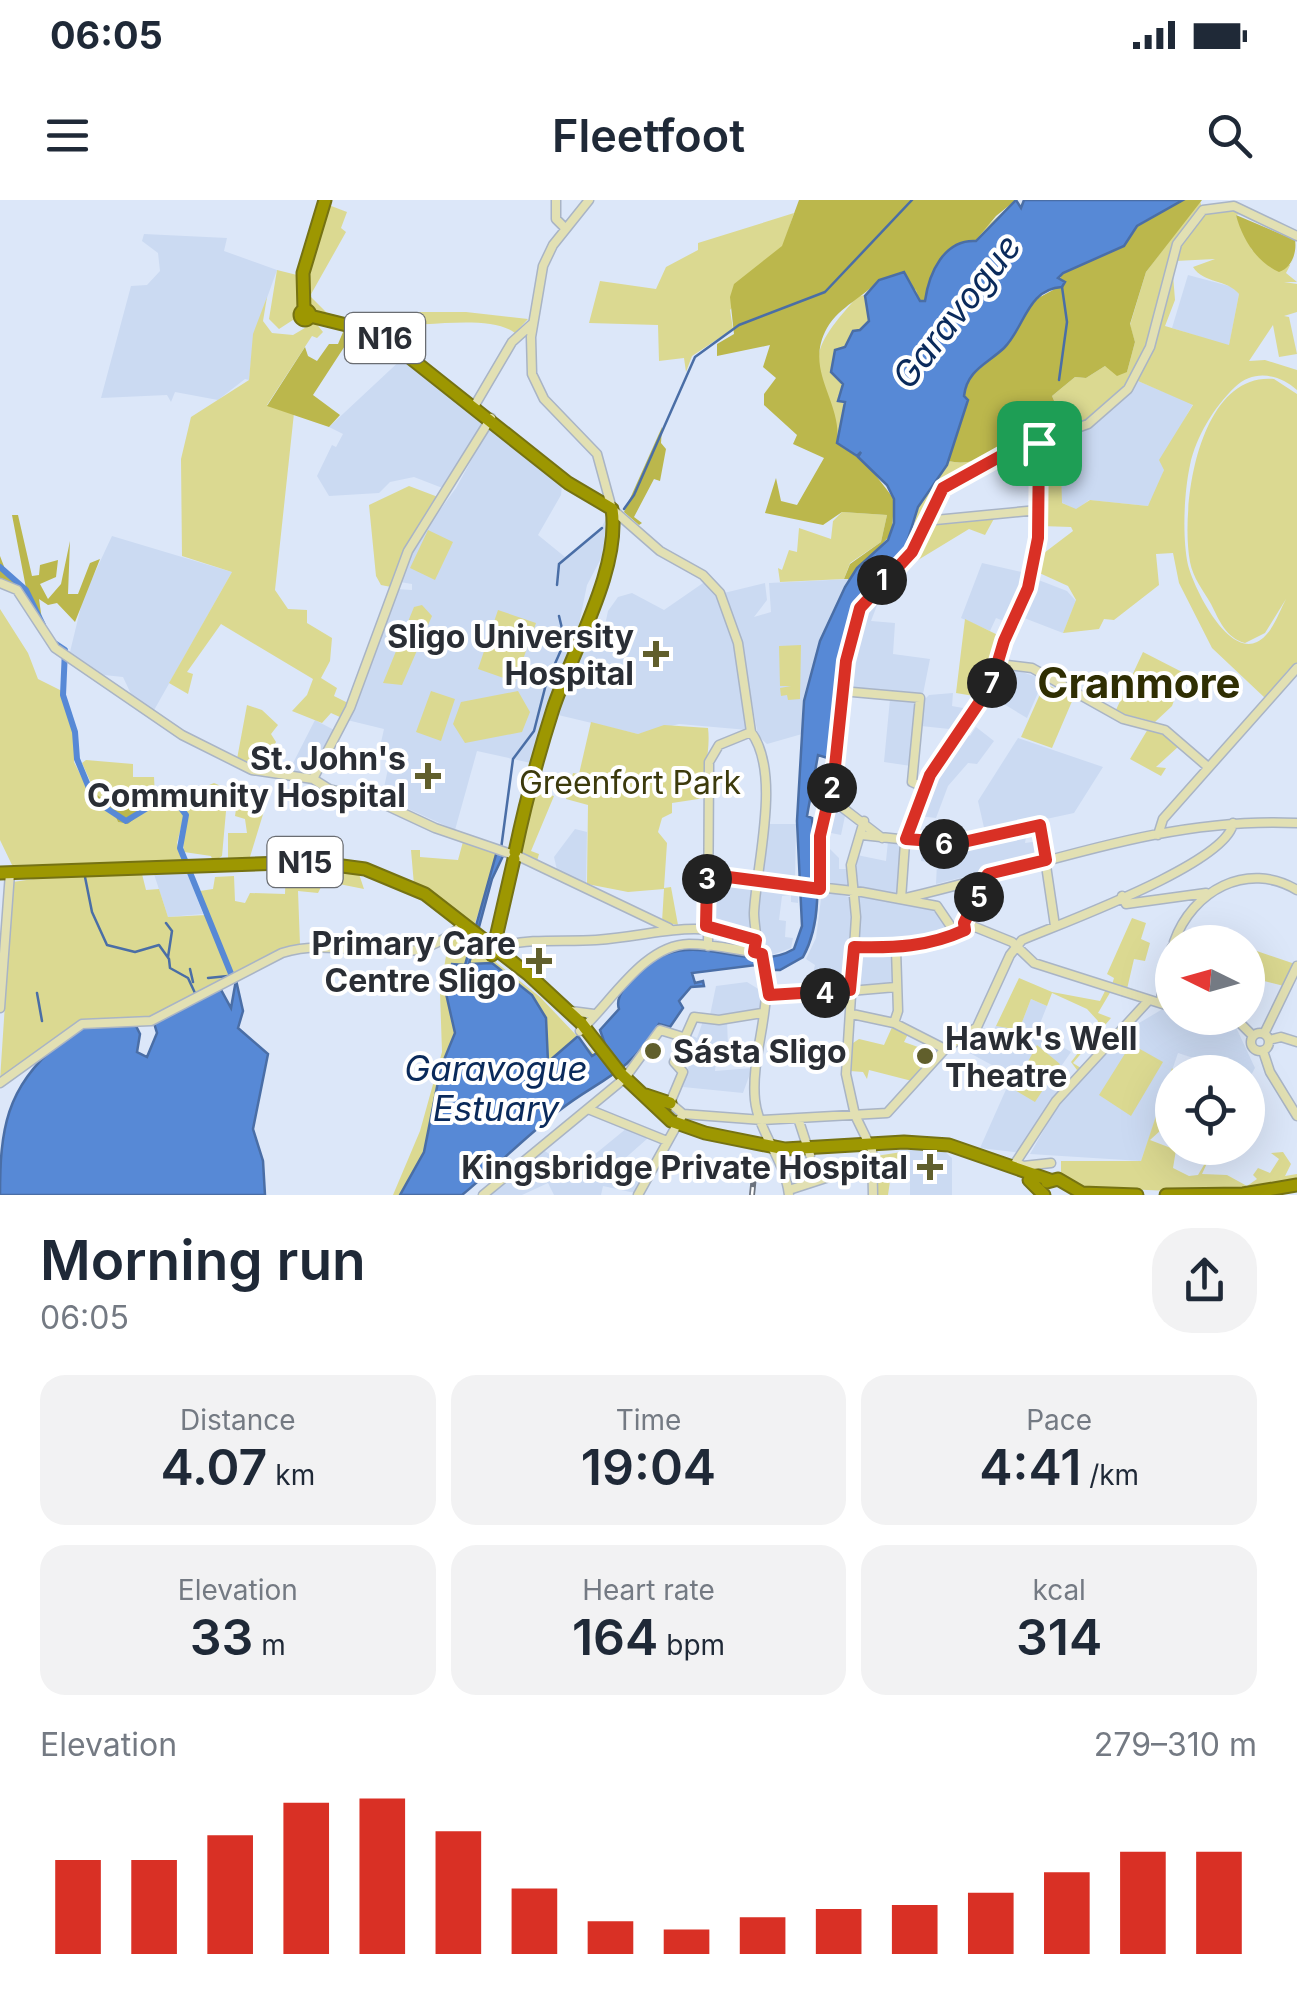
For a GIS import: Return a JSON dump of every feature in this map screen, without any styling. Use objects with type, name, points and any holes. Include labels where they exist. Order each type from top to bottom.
[{"type":"highway","name":"N16","points":[[326,200],[303,273],[307,313],[379,333],[476,406],[615,520]]},
{"type":"highway","points":[[580,1027],[526,978],[500,946],[509,853],[615,520]]},
{"type":"highway","name":"N15","points":[[5,873],[336,863],[374,872],[414,890],[458,925],[500,946]]},
{"type":"highway","name":"N15","points":[[458,925],[500,946]]},
{"type":"highway","points":[[500,946],[566,1010],[621,1076],[680,1120],[794,1152],[872,1155],[923,1146],[959,1152],[1030,1180],[1044,1195],[1057,1179]]},
{"type":"highway","points":[[621,1076],[680,1120]]},
{"type":"highway","points":[[638,1091],[670,1103]]},
{"type":"highway","points":[[872,1155],[904,1142],[950,1146],[1057,1179],[1082,1192],[1137,1195]]},
{"type":"highway","points":[[1166,1195],[1242,1194],[1297,1185]]},
{"type":"street","points":[[556,200],[556,219],[565,228]]},
{"type":"street","points":[[589,200],[565,228],[543,266],[530,364],[539,391],[597,454],[615,520],[703,575],[720,593],[738,644],[752,732],[758,742],[765,819],[756,880],[756,940],[766,973],[767,993],[755,1097],[762,1120],[794,1152]]},
{"type":"street","points":[[820,886],[820,836],[830,798],[841,691],[860,608],[912,552],[933,500],[949,484],[1008,452],[1088,424],[1128,389],[1150,347],[1177,244],[1194,216],[1209,207],[1229,205],[1297,236]]},
{"type":"street","points":[[476,406],[520,331],[532,330]]},
{"type":"street","points":[[314,778],[350,708],[408,551],[491,418]]},
{"type":"street","points":[[900,899],[906,839],[923,786],[980,704],[1032,575],[1039,443]]},
{"type":"street","points":[[925,521],[1038,510]]},
{"type":"street","points":[[0,583],[17,590],[65,654],[166,725],[234,761],[258,771],[314,778],[329,789],[377,801],[428,826],[509,853],[669,928]]},
{"type":"street","points":[[999,664],[1032,668],[1123,718],[1164,730],[1208,767]]},
{"type":"street","points":[[1158,834],[1162,819],[1295,675]]},
{"type":"street","points":[[841,691],[920,698],[912,782],[923,786]]},
{"type":"street","points":[[704,944],[711,755],[725,741],[752,732]]},
{"type":"street","points":[[830,798],[882,838]]},
{"type":"street","points":[[864,822],[852,866],[855,944],[846,1076],[854,1115],[872,1155],[873,1195]]},
{"type":"street","points":[[709,874],[916,899],[988,874],[1158,834],[1246,822],[1297,824]]},
{"type":"street","points":[[680,1120],[762,1120],[889,1112],[945,1049],[977,1027],[1013,950],[1055,926],[1204,857],[1231,832],[1233,823]]},
{"type":"street","points":[[862,835],[959,843],[1040,825],[1055,926]]},
{"type":"street","points":[[0,1008],[5,873]]},
{"type":"street","points":[[961,932],[988,874]]},
{"type":"street","points":[[1122,896],[1126,904],[1208,893],[1249,878],[1273,878],[1297,890]]},
{"type":"street","points":[[1182,925],[1208,893]]},
{"type":"street","points":[[916,899],[938,907],[961,932]]},
{"type":"street","points":[[0,1083],[82,1024],[150,1021],[302,948],[380,952],[436,946],[458,925]]},
{"type":"street","points":[[500,946],[618,938],[669,928],[706,926],[756,940]]},
{"type":"street","points":[[855,944],[896,949],[961,932],[985,930],[1013,950],[1061,973],[1155,1002]]},
{"type":"street","points":[[580,1027],[598,1013],[639,966],[673,947],[704,944],[758,954]]},
{"type":"street","points":[[894,1023],[896,949]]},
{"type":"street","points":[[1297,966],[1263,1051],[1270,1072],[1297,1116]]},
{"type":"street","points":[[767,993],[774,997],[896,987]]},
{"type":"street","points":[[1057,1179],[1024,1156],[1056,1101],[1149,1000]]},
{"type":"street","points":[[566,1010],[598,1013]]},
{"type":"street","points":[[598,1013],[598,1047]]},
{"type":"street","points":[[680,1120],[670,1103],[683,1072],[674,1064],[682,1037],[694,1017],[719,1020],[762,1013]]},
{"type":"street","points":[[852,1014],[894,1023],[945,1049]]},
{"type":"street","points":[[483,1195],[588,1109],[660,1030],[682,1037]]},
{"type":"street","points":[[1263,1051],[1252,1047],[1253,1036],[1297,1042]]},
{"type":"street","points":[[588,1109],[666,1142]]},
{"type":"street","points":[[789,1192],[798,1118]]},
{"type":"street","points":[[638,1195],[680,1120]]},
{"type":"street","points":[[789,1192],[872,1155]]},
{"type":"shaded area","points":[[799,200],[1016,200],[996,216],[925,301],[920,301],[916,290],[879,280],[827,328],[819,358],[835,414],[837,443],[867,464],[894,499],[892,533],[851,579],[844,579],[850,564],[881,542],[887,515],[842,512],[823,525],[765,513],[776,478],[781,501],[797,505],[824,458],[793,444],[797,435],[764,405],[764,394],[776,378],[763,367],[770,345],[717,356],[717,344],[734,334],[730,297],[734,284],[782,246]]},
{"type":"shaded area","points":[[1183,200],[1202,200],[1146,272],[1130,324],[1135,342],[1127,372],[1117,376],[1105,366],[1086,378],[1075,377],[1052,396],[1059,412],[1021,440],[978,460],[948,461],[969,378],[1007,345],[1031,302],[1053,290],[1063,273],[1124,246],[1137,226]]},
{"type":"shaded area","points":[[1236,215],[1295,240],[1294,254],[1287,267],[1279,272],[1257,256]]},
{"type":"shaded area","points":[[144,234],[227,238],[224,251],[277,270],[254,334],[249,380],[245,379],[218,400],[175,392],[171,402],[167,395],[101,398],[131,286],[147,285],[160,271],[158,253],[142,241]]},
{"type":"shaded area","points":[[1188,275],[1233,287],[1239,294],[1229,346],[1172,328]]},
{"type":"shaded area","points":[[346,325],[362,328],[352,335],[313,395],[340,415],[329,427],[267,406],[305,347],[308,356],[317,361],[329,344],[338,344]]},
{"type":"shaded area","points":[[405,356],[485,421],[444,483],[445,489],[414,477],[390,482],[379,493],[329,496],[317,476],[332,445],[336,447],[343,434],[329,427]]},
{"type":"shaded area","points":[[1138,381],[1193,404],[1163,457],[1164,470],[1154,499],[1148,506],[1089,500],[1076,510],[1061,502],[1060,439],[1102,419]]},
{"type":"shaded area","points":[[662,427],[661,443],[666,449],[660,481],[654,479],[634,517],[642,523],[639,525],[624,512]]},
{"type":"shaded area","points":[[489,428],[562,485],[561,495],[538,535],[565,557],[600,530],[608,515],[608,529],[606,549],[587,585],[579,624],[531,763],[477,751],[455,830],[382,797],[392,750],[380,747],[384,729],[347,720],[396,589],[412,590],[412,584],[400,582],[415,544],[456,488]]},
{"type":"shaded area","points":[[12,515],[18,515],[32,576],[39,575],[40,565],[58,560],[56,577],[40,584],[48,599],[61,584],[70,541],[68,594],[78,594],[90,563],[100,559],[75,622],[57,603],[48,605],[39,599],[43,627],[27,600],[0,581],[0,556],[5,569],[26,588]]},
{"type":"shaded area","points":[[112,536],[232,572],[153,712],[132,696],[123,677],[104,675],[70,652],[83,598]]},
{"type":"shaded area","points":[[982,563],[1030,574],[1009,623],[996,618],[990,631],[961,618]]},
{"type":"shaded area","points":[[851,579],[820,641],[802,702],[802,734],[767,744],[758,736],[740,637],[724,593],[765,583],[767,600],[754,617],[771,612],[769,583]]},
{"type":"shaded area","points":[[1036,579],[1067,591],[1076,601],[1063,633],[1019,616]]},
{"type":"shaded area","name":"Sligo University Hospital","points":[[706,581],[719,598],[734,640],[748,730],[679,724],[638,734],[554,714],[579,647],[600,649],[608,611],[618,597],[632,593],[664,610]]},
{"type":"shaded area","points":[[877,588],[881,595],[871,621],[895,623],[893,654],[930,659],[923,694],[843,690],[857,620]]},
{"type":"shaded area","points":[[1002,666],[1044,679],[1027,718],[987,694]]},
{"type":"shaded area","points":[[953,693],[952,706],[974,710],[959,730],[921,726],[923,701],[929,695]]},
{"type":"shaded area","points":[[890,699],[917,702],[911,766],[884,762]]},
{"type":"shaded area","points":[[315,720],[336,731],[313,773],[289,771]]},
{"type":"shaded area","points":[[976,727],[994,741],[977,764],[968,763],[948,786],[936,818],[919,816],[936,770],[964,731],[970,736]]},
{"type":"shaded area","points":[[1018,738],[1103,767],[1074,813],[985,832],[978,801]]},
{"type":"shaded area","points":[[141,793],[150,799],[174,793],[173,801],[154,803],[128,824],[118,822],[114,813],[91,798],[96,794],[104,800]]},
{"type":"shaded area","points":[[832,800],[845,816],[841,835],[826,832],[824,843],[839,858],[839,869],[849,869],[851,891],[825,889],[821,836]]},
{"type":"shaded area","points":[[766,824],[796,824],[795,883],[757,879]]},
{"type":"shaded area","points":[[575,829],[587,832],[586,887],[557,870],[554,857]]},
{"type":"shaded area","points":[[1027,831],[1025,843],[1040,841],[1043,857],[936,884],[937,863],[921,861],[923,845],[958,845]]},
{"type":"shaded area","points":[[888,841],[904,841],[898,897],[855,889],[857,855],[886,861]]},
{"type":"shaded area","points":[[187,872],[203,914],[168,917],[154,874]]},
{"type":"shaded area","points":[[724,880],[753,882],[751,937],[709,925]]},
{"type":"shaded area","points":[[758,882],[799,888],[798,903],[791,902],[791,895],[782,896],[779,920],[786,921],[785,937],[793,938],[791,948],[764,958],[756,930]]},
{"type":"shaded area","points":[[822,891],[854,898],[847,986],[821,990],[813,973],[815,965],[806,959],[816,938]]},
{"type":"shaded area","points":[[856,893],[936,907],[954,934],[938,940],[856,946]]},
{"type":"shaded area","points":[[892,950],[895,986],[851,990],[855,954]]},
{"type":"shaded area","points":[[747,982],[765,993],[761,1012],[710,1015],[716,986]]},
{"type":"shaded area","points":[[1031,999],[1047,1006],[1037,1031],[1071,1052],[1055,1075],[1067,1086],[1023,1153],[980,1148],[1012,1076],[955,1045],[964,1040],[979,1051],[996,1026],[1019,1030]]},
{"type":"shaded area","points":[[1155,1014],[1155,1035],[1240,1035],[1249,1055],[1155,1055],[1155,1120],[1141,1161],[1030,1154],[1061,1100],[1124,1032]]},
{"type":"shaded area","points":[[703,1021],[727,1021],[728,1046],[717,1046],[715,1071],[752,1068],[743,1093],[683,1087],[689,1065],[694,1065],[683,1047],[688,1034],[697,1038]]},
{"type":"shaded area","points":[[627,1128],[648,1138],[613,1169],[641,1182],[635,1193],[603,1186],[601,1195],[554,1195],[548,1183],[522,1195],[488,1195],[543,1150],[555,1153],[567,1167],[583,1164]]},
{"type":"shaded area","name":"Kingsbridge Private Hospital","points":[[910,1149],[944,1151],[952,1158],[952,1195],[910,1195]]},
{"type":"green space","points":[[1016,200],[1019,207],[1024,200],[1053,200],[844,386],[843,413],[847,418],[839,437],[818,361],[828,334],[840,317],[858,296],[916,290]]},
{"type":"green space","points":[[1200,201],[1202,208],[1185,226],[1174,247],[1148,345],[1125,388],[1083,421],[985,462],[939,490],[929,503],[909,551],[918,506],[948,461],[978,460],[1021,440],[1059,412],[1052,396],[1075,377],[1086,378],[1105,366],[1127,372],[1135,342],[1130,325],[1146,272]]},
{"type":"green space","points":[[326,204],[347,212],[341,228],[346,232],[310,296],[331,317],[358,319],[361,324],[324,317],[306,304],[308,260]]},
{"type":"green space","points":[[1225,207],[1240,214],[1236,215],[1252,250],[1290,265],[1297,252],[1286,273],[1297,282],[1284,282],[1297,284],[1297,312],[1284,316],[1289,317],[1297,354],[1279,357],[1273,325],[1249,361],[1265,360],[1297,370],[1297,390],[1282,380],[1258,376],[1242,381],[1227,395],[1201,433],[1190,465],[1185,502],[1186,554],[1197,589],[1214,617],[1224,630],[1234,639],[1246,644],[1257,642],[1271,629],[1286,599],[1265,633],[1245,643],[1224,628],[1190,562],[1188,510],[1192,479],[1211,420],[1227,397],[1248,383],[1274,379],[1297,394],[1297,666],[1288,670],[1265,698],[1212,648],[1179,583],[1173,553],[1156,554],[1159,585],[1114,620],[1104,619],[1099,629],[1063,633],[1076,600],[1068,586],[1035,571],[1044,553],[1073,531],[1071,527],[1041,526],[1042,444],[1060,439],[1062,503],[1076,509],[1090,500],[1148,506],[1164,470],[1159,460],[1193,405],[1138,381],[1173,275],[1175,300],[1165,326],[1229,345],[1239,294],[1193,267],[1215,259],[1175,261],[1180,244],[1204,212]]},
{"type":"green space","points":[[794,213],[783,246],[730,310],[733,329],[692,356],[686,372],[684,358],[659,361],[658,325],[589,323],[600,281],[656,289],[666,267],[698,250],[698,243]]},
{"type":"green space","points":[[303,265],[296,318],[279,329],[269,319],[277,270],[297,275]]},
{"type":"green space","points":[[267,297],[263,321],[272,333],[293,335],[315,322],[323,332],[317,338],[312,336],[267,405],[294,413],[275,590],[288,609],[307,610],[307,623],[332,638],[330,661],[321,678],[337,688],[334,696],[348,703],[342,718],[331,713],[322,723],[292,711],[307,695],[313,679],[221,624],[187,672],[193,674],[188,694],[169,683],[232,572],[182,556],[181,459],[191,417],[249,380],[253,334]]},
{"type":"green space","points":[[466,312],[528,319],[515,333],[503,327],[471,323],[382,326],[361,316]]},
{"type":"green space","points":[[409,486],[438,497],[406,549],[391,587],[381,585],[376,576],[369,505]]},
{"type":"green space","points":[[842,512],[887,515],[881,542],[850,563],[844,579],[780,582],[778,568],[782,570],[789,550],[797,552],[799,528],[831,539],[833,521]]},
{"type":"green space","points":[[996,515],[985,535],[969,529],[918,560],[917,547],[928,524]]},
{"type":"green space","points":[[428,530],[453,542],[435,580],[410,568]]},
{"type":"green space","points":[[422,605],[432,616],[402,685],[383,683],[414,607]]},
{"type":"green space","points":[[0,609],[28,653],[38,679],[62,691],[75,741],[74,762],[92,798],[114,813],[118,822],[128,824],[154,803],[178,804],[184,816],[177,843],[182,863],[12,865],[0,840]]},
{"type":"green space","points":[[498,610],[536,623],[515,682],[478,669]]},
{"type":"green space","points":[[965,619],[1002,637],[995,667],[980,697],[956,693]]},
{"type":"green space","points":[[801,645],[800,699],[788,700],[787,695],[781,696],[780,688],[791,686],[780,686],[779,646]]},
{"type":"green space","points":[[1143,652],[1184,673],[1172,706],[1155,722],[1115,712]]},
{"type":"green space","points":[[1045,683],[1073,699],[1052,748],[1021,737]]},
{"type":"green space","points":[[431,691],[455,699],[441,741],[416,732]]},
{"type":"green space","points":[[518,691],[530,712],[522,732],[465,743],[453,724],[461,702]]},
{"type":"green space","points":[[247,705],[262,710],[278,725],[271,734],[276,742],[261,769],[237,759]]},
{"type":"green space","name":"Greenfort Park","points":[[591,722],[638,734],[664,725],[708,728],[705,798],[672,803],[672,813],[662,818],[658,832],[667,843],[664,888],[671,887],[678,925],[662,922],[664,889],[628,892],[587,884],[588,805],[566,799],[573,773],[579,774]]},
{"type":"green space","points":[[1148,729],[1166,734],[1179,746],[1156,767],[1166,768],[1161,776],[1130,759]]},
{"type":"green space","points":[[86,760],[133,764],[133,777],[154,777],[155,797],[148,799],[140,793],[104,801],[96,794],[82,763]]},
{"type":"green space","points":[[214,783],[228,789],[222,856],[213,862],[211,856],[184,852],[183,845],[184,801],[203,804],[202,788]]},
{"type":"green space","points":[[532,791],[554,796],[531,851],[539,854],[537,861],[521,852]]},
{"type":"green space","points":[[261,793],[264,811],[249,860],[228,861],[228,833],[247,833],[245,819],[235,816],[236,809],[259,811]]},
{"type":"green space","points":[[464,838],[498,855],[474,926],[414,885],[411,850],[420,850],[420,857],[458,860]]},
{"type":"green space","points":[[286,866],[358,871],[364,889],[324,881],[318,893],[298,891],[300,945],[277,951],[234,976],[200,891],[213,889],[215,877],[234,876],[235,901],[245,903],[250,893],[285,894]]},
{"type":"green space","points":[[142,874],[146,890],[159,889],[168,917],[206,915],[231,978],[149,1019],[94,1020],[0,1080],[13,882],[54,876]]},
{"type":"green space","points":[[1132,918],[1146,923],[1141,939],[1150,943],[1145,961],[1134,959],[1127,989],[1112,985],[1114,978],[1107,974]]},
{"type":"green space","points":[[460,934],[540,997],[596,1056],[402,1195],[393,1195],[420,1131],[442,1052],[440,992],[447,950],[444,945]]},
{"type":"green space","points":[[1265,954],[1295,964],[1284,986],[1265,981]]},
{"type":"green space","points":[[1019,978],[1052,992],[1100,1001],[1106,989],[1111,991],[1098,1013],[1111,1018],[1073,1063],[1084,1070],[1077,1070],[1071,1062],[1096,1030],[1098,1021],[1087,1009],[1052,993],[1047,1006],[1031,999],[1019,1030],[996,1026]]},
{"type":"green space","points":[[893,1025],[909,1032],[904,1042],[918,1047],[913,1053],[928,1066],[912,1081],[869,1070],[867,1079],[863,1072],[850,1071],[853,1043],[859,1039],[884,1045]]},
{"type":"green space","points":[[1131,1044],[1155,1058],[1155,1076],[1131,1116],[1099,1095]]},
{"type":"green space","points":[[1037,1045],[1060,1064],[1035,1102],[1013,1089]]},
{"type":"green space","points":[[1155,1119],[1155,1135],[1150,1140],[1155,1142],[1155,1165],[1174,1165],[1189,1176],[1198,1175],[1206,1165],[1202,1174],[1227,1175],[1247,1186],[1257,1179],[1253,1175],[1258,1168],[1270,1173],[1279,1159],[1271,1153],[1283,1152],[1291,1164],[1285,1176],[1297,1174],[1297,1181],[1235,1190],[1170,1191],[1080,1187],[1061,1174],[1061,1161],[1141,1161]]},
{"type":"green space","points":[[908,1151],[906,1177],[890,1181],[888,1195],[877,1195],[876,1156]]},
{"type":"water","points":[[1016,200],[1021,208],[1024,200],[1183,200],[1137,226],[1124,246],[1063,273],[1058,278],[1065,282],[1062,287],[1041,294],[1004,348],[973,374],[966,387],[964,396],[968,400],[947,465],[918,507],[904,552],[872,583],[854,609],[834,693],[831,759],[818,755],[807,816],[812,818],[817,906],[803,957],[780,970],[758,970],[756,965],[692,973],[695,983],[703,981],[704,986],[691,987],[679,1001],[683,1008],[670,1027],[659,1024],[624,1066],[547,1120],[462,1195],[400,1195],[424,1152],[441,1067],[455,1033],[445,989],[452,964],[465,965],[497,851],[504,854],[492,879],[469,964],[492,963],[532,995],[546,1018],[548,1062],[578,1036],[592,1056],[606,1047],[600,1030],[619,1009],[623,990],[650,963],[671,953],[713,951],[754,958],[794,949],[802,926],[797,821],[804,701],[820,641],[845,587],[857,568],[888,540],[894,523],[894,499],[887,485],[858,457],[861,452],[857,456],[837,443],[845,402],[838,401],[843,384],[831,372],[835,350],[845,347],[853,331],[869,321],[865,296],[879,280],[904,272],[920,301],[925,301],[934,269],[947,252],[976,241]]},
{"type":"water","points":[[236,980],[243,1011],[238,1028],[268,1054],[253,1129],[263,1161],[265,1195],[0,1195],[9,1112],[27,1077],[57,1045],[89,1025],[136,1026],[140,1034],[137,1052],[147,1057],[157,1033],[154,1023],[220,988],[231,1008]]},
{"type":"waterway","points":[[624,509],[634,495],[695,357],[739,325],[825,292],[912,200]]},
{"type":"waterway","points":[[1059,380],[1067,322],[1062,287]]},
{"type":"waterway","points":[[557,585],[559,564],[602,528]]},
{"type":"waterway","points":[[0,567],[26,590],[43,625]]},
{"type":"waterway","points":[[501,849],[513,759],[534,731],[546,684],[565,641],[559,616]]},
{"type":"waterway","points":[[56,644],[65,650],[63,695],[75,732],[77,759],[94,800],[126,821],[162,799],[173,801]]},
{"type":"waterway","points":[[173,801],[177,803]]},
{"type":"waterway","points":[[177,803],[186,815],[180,848],[234,981]]},
{"type":"waterway","points":[[85,877],[92,912],[107,945],[135,952],[159,945],[170,968],[188,978],[195,993]]},
{"type":"waterway","points":[[166,923],[172,931],[168,957]]},
{"type":"waterway","points":[[190,969],[193,982]]},
{"type":"waterway","points":[[208,978],[228,976]]},
{"type":"waterway","points":[[37,993],[42,1021]]},
{"type":"railway","points":[[752,1195],[755,1166]]},
{"type":"place","name":"Sligo University Hospital","points":[[656,654]]},
{"type":"place","name":"St. John's Community Hospital","points":[[428,776]]},
{"type":"place","name":"Primary Care Centre Sligo","points":[[539,961]]},
{"type":"place","name":"Sásta Sligo","points":[[653,1051]]},
{"type":"place","name":"Hawk's Well Theatre","points":[[925,1056]]},
{"type":"place","name":"Kingsbridge Private Hospital","points":[[930,1167]]},
{"type":"district","name":"Cranmore","points":[[1139,682]]},
{"type":"route","points":[[1039,443],[1042,472],[1038,538],[1024,600],[1004,641],[991,685],[925,784],[906,839],[959,843],[1040,825],[1046,860],[988,874],[990,878],[964,923],[965,930],[938,942],[904,948],[854,947],[850,990],[769,995],[762,954],[754,952],[756,940],[706,926],[707,879],[713,875],[820,889],[820,836],[834,776],[846,661],[860,608],[876,586],[912,552],[933,500],[943,488],[1008,452],[1039,443]]},
{"type":"water label","name":"Garavogue","points":[[956,311]]},
{"type":"water label","name":"Garavogue Estuary","points":[[496,1088]]}]
